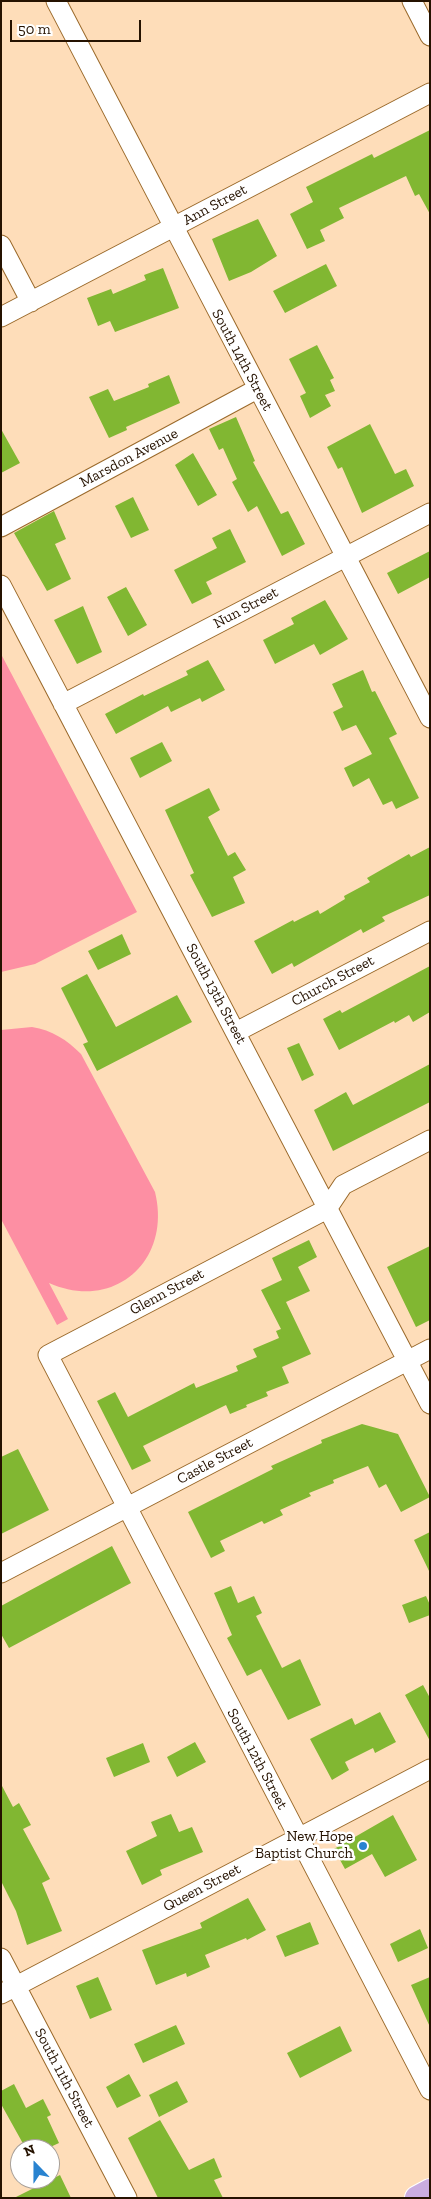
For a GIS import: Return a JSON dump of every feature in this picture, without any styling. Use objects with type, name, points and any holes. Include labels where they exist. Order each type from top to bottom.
[{"type":"main road","points":[[417,2198],[430,2191]]},
{"type":"street","name":"South 14th Street","points":[[56,1],[430,718]]},
{"type":"street","points":[[412,1],[430,36]]},
{"type":"street","name":"Ann Street","points":[[1,317],[430,93]]},
{"type":"street","points":[[1,245],[31,302]]},
{"type":"street","name":"Marsdon Avenue","points":[[1,527],[257,388]]},
{"type":"street","name":"Nun Street","points":[[64,704],[430,513]]},
{"type":"street","name":"South 13th Street","points":[[1,585],[430,1404]]},
{"type":"street","name":"Church Street","points":[[236,1032],[430,931]]},
{"type":"street","name":"Glenn Street","points":[[126,1508],[48,1355],[327,1208],[344,1185],[430,1140]]},
{"type":"street","name":"Castle Street","points":[[1,1573],[430,1349]]},
{"type":"street","name":"South 12th Street","points":[[126,1508],[430,2090]]},
{"type":"street","name":"Queen Street","points":[[9,1990],[430,1769]]},
{"type":"street","name":"South 11th Street","points":[[1,1958],[9,1990],[127,2198]]},
{"type":"shaded area","points":[[1,654],[137,912],[35,964],[1,972]]},
{"type":"shaded area","points":[[32,1027],[59,1036],[81,1054],[155,1192],[158,1217],[155,1239],[146,1259],[133,1274],[116,1285],[95,1291],[73,1290],[49,1283],[68,1319],[57,1325],[1,1219],[1,1030]]},
{"type":"building","points":[[430,130],[430,214],[419,194],[415,196],[406,176],[339,208],[344,218],[320,230],[325,241],[307,249],[290,214],[313,202],[306,187],[372,154],[374,158]]},
{"type":"building","points":[[258,219],[277,256],[251,272],[229,281],[212,239]]},
{"type":"building","points":[[326,264],[337,286],[285,313],[273,291]]},
{"type":"building","points":[[163,268],[179,308],[115,332],[110,321],[98,326],[87,298],[111,289],[113,294],[146,280],[144,275]]},
{"type":"building","points":[[317,345],[334,378],[330,380],[335,391],[325,395],[331,406],[310,418],[300,396],[306,393],[289,359]]},
{"type":"building","points":[[169,375],[180,403],[126,427],[127,430],[109,438],[89,397],[108,389],[114,401],[149,387],[148,384]]},
{"type":"building","points":[[236,417],[255,461],[253,462],[281,514],[288,511],[305,544],[282,556],[257,506],[248,512],[232,482],[237,479],[223,448],[219,450],[209,429]]},
{"type":"building","points":[[370,424],[395,474],[406,469],[414,486],[362,513],[342,467],[338,469],[327,447]]},
{"type":"building","points":[[1,429],[20,463],[1,473]]},
{"type":"building","points":[[193,453],[217,495],[198,506],[175,465]]},
{"type":"building","points":[[133,497],[149,530],[131,538],[115,506]]},
{"type":"building","points":[[54,511],[66,539],[55,544],[71,579],[47,591],[14,533]]},
{"type":"building","points":[[230,529],[246,562],[206,582],[212,594],[192,604],[174,570],[217,548],[212,538]]},
{"type":"building","points":[[430,551],[430,577],[398,594],[387,573]]},
{"type":"building","points":[[126,587],[147,625],[128,636],[107,597]]},
{"type":"building","points":[[325,600],[348,639],[320,655],[314,644],[275,664],[263,640],[294,624],[291,618]]},
{"type":"building","points":[[83,606],[102,652],[77,664],[54,620]]},
{"type":"building","points":[[208,660],[225,690],[202,702],[200,698],[171,712],[168,706],[116,734],[105,714],[143,694],[144,696],[188,675],[186,671]]},
{"type":"building","points":[[363,670],[372,692],[375,691],[397,734],[389,738],[419,798],[396,809],[392,801],[383,805],[369,778],[353,787],[344,768],[372,754],[356,725],[342,731],[333,712],[343,707],[332,684]]},
{"type":"building","points":[[162,742],[172,761],[140,778],[130,758]]},
{"type":"building","points":[[209,788],[220,810],[208,817],[228,856],[235,852],[246,870],[233,877],[245,903],[212,917],[190,875],[194,873],[165,810]]},
{"type":"building","points":[[430,847],[430,895],[382,917],[385,921],[363,933],[361,929],[294,967],[292,963],[272,974],[254,941],[293,920],[294,922],[318,910],[320,914],[345,899],[344,896],[370,882],[367,878],[409,854],[411,857]]},
{"type":"building","points":[[122,934],[131,954],[98,970],[88,951]]},
{"type":"building","points":[[430,966],[430,1012],[413,1022],[409,1015],[395,1023],[394,1021],[339,1050],[323,1019],[340,1010],[342,1013]]},
{"type":"building","points":[[87,974],[116,1027],[177,995],[192,1022],[97,1071],[83,1044],[88,1042],[61,988]]},
{"type":"building","points":[[299,1043],[314,1075],[302,1081],[287,1048]]},
{"type":"building","points":[[430,1064],[430,1102],[333,1151],[314,1110],[346,1092],[353,1105]]},
{"type":"building","points":[[309,1240],[317,1257],[298,1267],[310,1291],[286,1302],[311,1354],[282,1367],[289,1383],[266,1392],[268,1396],[246,1405],[247,1407],[230,1414],[226,1405],[143,1446],[151,1461],[132,1470],[97,1401],[115,1392],[128,1417],[194,1383],[196,1388],[238,1371],[236,1366],[257,1357],[253,1349],[279,1338],[276,1331],[281,1329],[261,1290],[282,1280],[272,1258]]},
{"type":"building","points":[[430,1246],[430,1320],[416,1327],[387,1267]]},
{"type":"building","points":[[362,1424],[398,1434],[430,1497],[401,1512],[386,1484],[379,1488],[368,1466],[333,1480],[334,1483],[309,1493],[311,1496],[280,1510],[283,1515],[264,1524],[262,1521],[220,1541],[225,1551],[211,1558],[188,1512],[273,1469],[271,1466],[322,1443],[321,1440]]},
{"type":"building","points":[[18,1449],[49,1510],[1,1534],[1,1457]]},
{"type":"building","points":[[430,1532],[430,1573],[414,1540]]},
{"type":"building","points":[[112,1546],[131,1583],[9,1648],[1,1634],[1,1606]]},
{"type":"building","points":[[231,1586],[238,1603],[254,1596],[262,1613],[256,1616],[282,1668],[300,1659],[321,1705],[288,1720],[261,1669],[247,1676],[227,1638],[232,1635],[214,1593]]},
{"type":"building","points":[[426,1596],[430,1605],[430,1615],[409,1623],[402,1605]]},
{"type":"building","points":[[423,1685],[430,1698],[430,1741],[405,1695]]},
{"type":"building","points":[[380,1712],[396,1742],[375,1753],[373,1748],[345,1762],[349,1770],[332,1780],[310,1739],[352,1718],[355,1725]]},
{"type":"building","points":[[195,1742],[206,1762],[177,1777],[167,1757]]},
{"type":"building","points":[[143,1743],[150,1762],[114,1777],[106,1758]]},
{"type":"building","points":[[1,1784],[13,1807],[19,1803],[31,1825],[23,1829],[50,1879],[42,1883],[62,1931],[27,1945],[16,1911],[1,1881]]},
{"type":"building","points":[[171,1814],[179,1832],[192,1827],[203,1852],[160,1870],[162,1875],[142,1885],[126,1851],[157,1836],[151,1822]]},
{"type":"building","name":"New Hope Baptist Church","points":[[393,1815],[417,1860],[385,1877],[372,1854],[345,1869],[334,1849]]},
{"type":"building","points":[[248,1898],[266,1930],[247,1940],[246,1938],[205,1955],[210,1967],[187,1977],[186,1973],[156,1985],[142,1950],[202,1928],[200,1923]]},
{"type":"building","points":[[310,1922],[319,1944],[285,1957],[276,1936]]},
{"type":"building","points":[[420,1929],[428,1948],[398,1962],[390,1944]]},
{"type":"building","points":[[98,1977],[112,2010],[90,2019],[76,1986]]},
{"type":"building","points":[[430,1977],[430,2027],[411,1985]]},
{"type":"building","points":[[176,2025],[185,2044],[143,2063],[134,2044]]},
{"type":"building","points":[[340,2026],[352,2051],[300,2078],[287,2053]]},
{"type":"building","points":[[129,2074],[141,2096],[117,2108],[106,2087]]},
{"type":"building","points":[[177,2081],[188,2102],[159,2117],[149,2095]]},
{"type":"building","points":[[14,2084],[26,2108],[43,2099],[51,2115],[47,2117],[57,2139],[20,2139],[1,2104],[1,2091]]},
{"type":"building","points":[[160,2120],[189,2170],[214,2158],[222,2177],[214,2180],[223,2198],[158,2198],[128,2138]]},
{"type":"building","points":[[60,2175],[71,2198],[14,2198],[32,2189],[60,2189]]},
{"type":"place","name":"New Hope Baptist Church","points":[[363,1846]]}]
